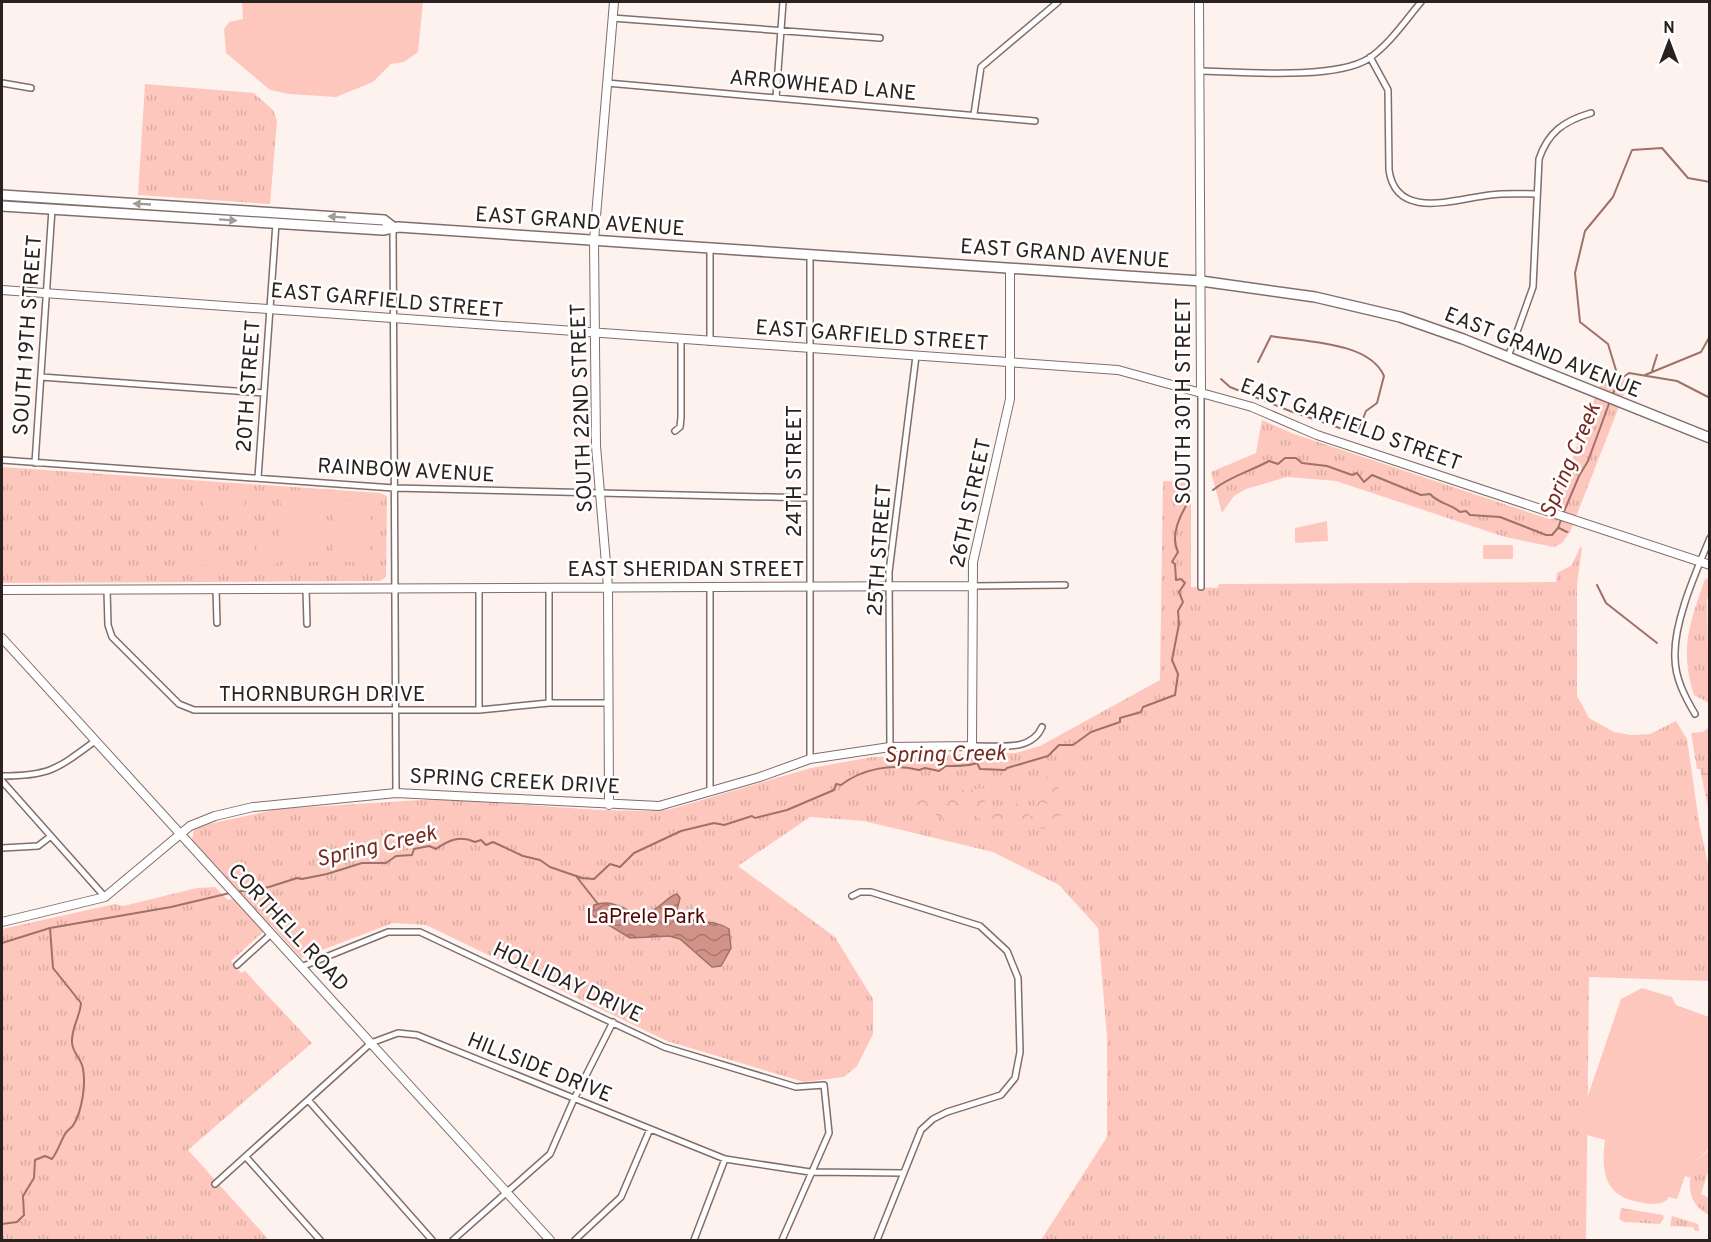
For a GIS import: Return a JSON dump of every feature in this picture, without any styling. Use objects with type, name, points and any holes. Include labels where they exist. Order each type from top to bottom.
[{"type":"main road","name":"EAST GRAND AVENUE","points":[[2,195],[384,220],[393,227]]},
{"type":"main road","name":"EAST GRAND AVENUE","points":[[2,206],[383,230],[393,227],[1201,281],[1315,297],[1369,309],[1434,328],[1710,438]]},
{"type":"street","name":"SOUTH 22ND STREET","points":[[609,805],[609,587],[596,446],[594,240],[614,2]]},
{"type":"street","points":[[776,98],[783,2]]},
{"type":"street","points":[[974,114],[981,67],[1058,2]]},
{"type":"street","name":"SOUTH 30TH STREET","points":[[1199,2],[1201,587]]},
{"type":"street","points":[[1200,71],[1330,70],[1350,67],[1370,57],[1395,33],[1421,2]]},
{"type":"street","points":[[612,18],[880,38]]},
{"type":"street","points":[[1370,57],[1388,90],[1389,170],[1391,182],[1398,194],[1412,202],[1459,201],[1490,195],[1537,194]]},
{"type":"street","points":[[2,83],[31,88]]},
{"type":"street","name":"ARROWHEAD LANE","points":[[607,83],[1035,121]]},
{"type":"street","points":[[1508,357],[1533,287],[1539,159],[1546,142],[1568,121],[1591,113]]},
{"type":"street","name":"SOUTH 19TH STREET","points":[[34,463],[52,209]]},
{"type":"street","name":"20TH STREET","points":[[258,478],[276,223]]},
{"type":"street","points":[[393,227],[396,793]]},
{"type":"street","points":[[710,248],[710,342]]},
{"type":"street","name":"24TH STREET","points":[[810,255],[810,759]]},
{"type":"street","name":"26TH STREET","points":[[972,746],[973,562],[1010,399],[1010,268]]},
{"type":"street","name":"EAST GARFIELD STREET","points":[[2,290],[270,308],[393,320],[1118,370],[1252,407],[1317,435],[1710,565]]},
{"type":"street","points":[[675,431],[680,427],[681,417],[681,340]]},
{"type":"street","name":"25TH STREET","points":[[890,747],[889,586],[916,356]]},
{"type":"street","points":[[41,377],[264,393]]},
{"type":"street","name":"RAINBOW AVENUE","points":[[2,460],[394,488],[600,495],[810,498]]},
{"type":"street","points":[[1695,714],[1684,696],[1675,658],[1676,635],[1700,561],[1710,538]]},
{"type":"street","name":"EAST SHERIDAN STREET","points":[[2,590],[1065,585]]},
{"type":"street","points":[[710,587],[710,790]]},
{"type":"street","points":[[479,588],[479,710]]},
{"type":"street","points":[[549,588],[549,703]]},
{"type":"street","points":[[216,589],[217,623]]},
{"type":"street","points":[[306,589],[307,624]]},
{"type":"street","name":"THORNBURGH DRIVE","points":[[108,590],[108,625],[112,637],[186,708],[204,711],[479,710],[549,703],[609,703]]},
{"type":"street","name":"CORTHELL ROAD","points":[[2,638],[550,1240]]},
{"type":"street","name":"SPRING CREEK DRIVE","points":[[2,922],[105,897],[180,834],[201,821],[253,807],[396,793],[455,794],[609,805],[659,806],[760,777],[810,759],[890,747],[1025,744],[1034,741],[1042,728]]},
{"type":"street","points":[[2,776],[36,776],[66,762],[95,741]]},
{"type":"street","points":[[2,782],[105,897]]},
{"type":"street","points":[[2,848],[38,846],[51,836]]},
{"type":"street","points":[[852,896],[860,892],[871,892],[980,926],[1007,951],[1018,978],[1020,1052],[1016,1078],[1000,1095],[933,1119],[915,1140],[877,1240]]},
{"type":"street","name":"HOLLIDAY DRIVE","points":[[301,967],[388,933],[420,932],[664,1047],[796,1087],[824,1085],[829,1133],[810,1172]]},
{"type":"street","points":[[237,965],[271,934]]},
{"type":"street","points":[[453,1240],[550,1154],[574,1099],[613,1022]]},
{"type":"street","name":"HILLSIDE DRIVE","points":[[215,1184],[309,1101],[371,1042],[388,1034],[408,1033],[725,1159],[810,1172],[903,1173]]},
{"type":"street","points":[[309,1101],[432,1240]]},
{"type":"street","points":[[575,1240],[621,1197],[650,1129]]},
{"type":"street","points":[[246,1157],[320,1240]]},
{"type":"street","points":[[694,1240],[725,1159]]},
{"type":"street","points":[[782,1240],[810,1172]]},
{"type":"green space","points":[[242,2],[423,2],[418,52],[404,62],[391,64],[373,82],[336,97],[289,94],[270,90],[226,53],[224,29],[229,22],[243,19]]},
{"type":"green space","points":[[145,84],[254,93],[273,110],[277,121],[270,204],[138,195]]},
{"type":"green space","points":[[1605,372],[1629,381],[1570,532],[1562,543],[1554,547],[1505,537],[1336,481],[1287,477],[1246,489],[1234,496],[1222,513],[1211,472],[1256,453],[1262,420],[1294,434],[1549,519]]},
{"type":"green space","points":[[2,467],[380,493],[387,496],[386,577],[380,581],[2,583]]},
{"type":"green space","name":"LaPrele Park","points":[[1163,481],[1191,482],[1191,587],[1218,588],[1219,584],[1556,582],[1557,573],[1572,565],[1580,547],[1582,548],[1577,584],[1577,696],[1589,718],[1614,732],[1631,735],[1650,734],[1676,721],[1687,739],[1699,822],[1710,873],[1709,981],[1589,977],[1586,1240],[1041,1240],[1107,1137],[1107,1037],[1098,928],[1059,885],[993,852],[864,821],[810,817],[738,866],[835,937],[873,999],[873,1034],[857,1066],[844,1077],[804,1082],[667,1041],[426,925],[393,923],[301,958],[271,925],[231,961],[241,973],[245,971],[312,1043],[188,1150],[269,1240],[2,1240],[2,929],[115,904],[123,906],[197,888],[215,887],[228,900],[243,896],[192,840],[194,829],[278,809],[436,799],[649,811],[671,809],[811,768],[872,757],[1016,753],[1040,746],[1160,680]]},
{"type":"green space","points":[[204,495],[245,498],[244,516],[203,514]]},
{"type":"green space","points":[[281,499],[323,500],[321,562],[280,561],[268,569],[257,566],[251,559],[262,539],[280,540]]},
{"type":"green space","points":[[334,500],[371,501],[370,563],[332,561]]},
{"type":"green space","points":[[1327,521],[1328,541],[1295,543],[1295,528]]},
{"type":"green space","points":[[199,542],[219,543],[219,565],[199,565]]},
{"type":"green space","points":[[1483,545],[1513,545],[1513,559],[1483,559]]},
{"type":"green space","points":[[1709,578],[1709,599],[1707,599],[1709,703],[1694,695],[1687,664],[1687,649],[1695,609],[1705,579]]},
{"type":"green space","points":[[1709,727],[1709,750],[1700,769],[1697,769],[1691,733],[1703,732]]},
{"type":"green space","points":[[1709,750],[1709,812],[1700,769]]},
{"type":"green space","points":[[1056,772],[1059,796],[1061,825],[1059,837],[1047,829],[991,824],[980,820],[973,807],[955,810],[961,820],[960,824],[946,820],[917,805],[915,801],[920,793],[936,804],[951,791],[989,788],[984,805],[988,812],[1018,803],[1030,816],[1041,818],[1050,806],[1047,804],[1037,806],[1032,798],[1037,786]]},
{"type":"green space","points":[[1642,988],[1672,997],[1676,1005],[1709,1017],[1709,1149],[1697,1160],[1690,1178],[1685,1176],[1677,1199],[1668,1197],[1663,1202],[1653,1204],[1627,1199],[1612,1188],[1605,1172],[1605,1140],[1587,1135],[1583,1110],[1621,999]]},
{"type":"green space","points":[[1709,1149],[1709,1169],[1701,1194],[1709,1198],[1709,1215],[1702,1211],[1693,1199],[1690,1192],[1690,1177],[1696,1162]]},
{"type":"green space","points":[[1621,1208],[1663,1215],[1664,1218],[1660,1224],[1624,1222],[1619,1219]]},
{"type":"green space","points":[[1672,1216],[1698,1224],[1699,1231],[1695,1231],[1693,1227],[1670,1226]]},
{"type":"water","points":[[677,894],[680,898],[677,910],[683,915],[695,921],[722,925],[729,929],[731,948],[721,966],[712,967],[680,939],[669,936],[630,938],[592,915],[594,905],[603,903],[617,905],[634,913],[649,912]]},
{"type":"waterway","name":"Spring Creek","points":[[1612,396],[1619,380],[1608,344],[1580,322],[1575,273],[1585,231],[1613,197],[1632,150],[1662,148],[1688,178],[1710,182]]},
{"type":"waterway","points":[[1221,379],[1230,387],[1357,434],[1366,411],[1377,403],[1384,376],[1376,364],[1365,356],[1350,350],[1334,345],[1271,336],[1258,362]]},
{"type":"waterway","points":[[1645,375],[1701,352],[1710,336]]},
{"type":"waterway","points":[[1652,371],[1657,355]]},
{"type":"waterway","points":[[1619,380],[1629,373],[1677,381],[1710,398]]},
{"type":"waterway","name":"Spring Creek","points":[[1563,514],[1588,461],[1610,401]]},
{"type":"waterway","name":"Spring Creek","points":[[1213,490],[1269,461],[1278,464],[1285,458],[1296,458],[1302,463],[1327,466],[1352,475],[1357,473],[1364,482],[1372,475],[1421,495],[1430,494],[1460,512],[1500,517],[1546,535],[1552,535],[1561,520]]},
{"type":"waterway","name":"Spring Creek","points":[[236,892],[269,887],[297,878],[327,874],[362,863],[386,863],[396,856],[412,855],[414,849],[429,846],[436,849],[459,839],[475,842],[481,840],[486,845],[493,842],[523,856],[540,860],[550,867],[582,878],[594,879],[610,864],[620,867],[634,853],[681,831],[714,823],[724,825],[752,816],[755,818],[787,810],[834,790],[836,784],[841,785],[868,771],[888,767],[919,770],[925,768],[939,771],[946,766],[977,763],[980,769],[1005,770],[1048,756],[1059,745],[1073,745],[1091,732],[1120,722],[1120,718],[1141,712],[1143,707],[1175,695],[1178,674],[1172,660],[1179,624],[1178,611],[1183,602],[1179,592],[1185,583],[1181,579],[1176,580],[1175,564],[1172,562],[1178,552],[1175,539],[1177,526],[1189,501]]},
{"type":"waterway","points":[[1559,528],[1567,532]]},
{"type":"waterway","points":[[1597,585],[1606,603],[1657,643]]},
{"type":"waterway","points":[[576,876],[598,904]]},
{"type":"waterway","name":"Spring Creek","points":[[2,943],[50,928],[171,907],[230,893]]},
{"type":"waterway","points":[[2,1224],[17,1222],[24,1215],[23,1196],[34,1178],[35,1160],[45,1156],[52,1159],[66,1133],[74,1124],[83,1097],[83,1069],[72,1043],[81,1003],[53,968],[50,928]]}]
